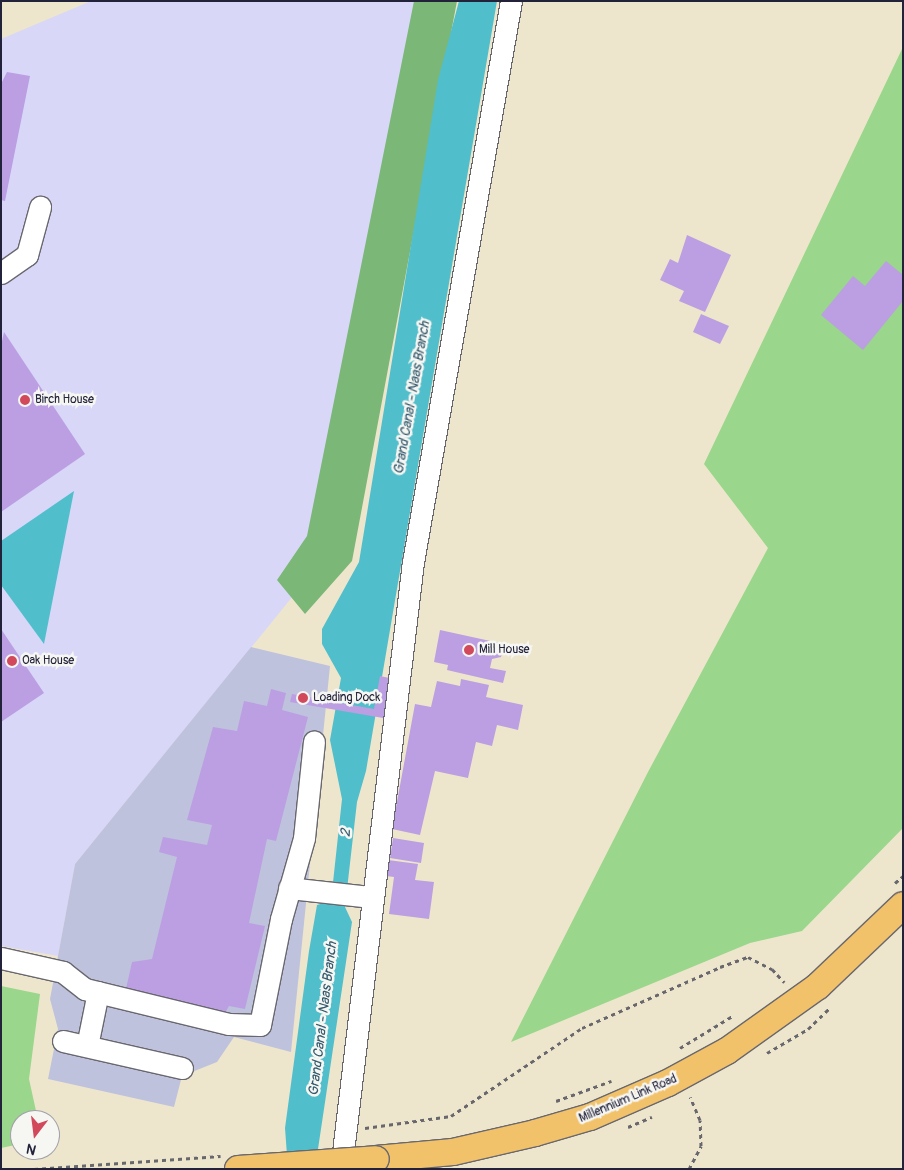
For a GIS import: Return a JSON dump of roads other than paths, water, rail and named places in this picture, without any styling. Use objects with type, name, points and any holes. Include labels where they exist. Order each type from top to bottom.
[{"type":"main road","name":"Millennium Link Road","points":[[235,1162],[376,1159],[454,1152],[535,1133],[590,1117],[668,1083],[727,1050],[818,986],[896,897]]},
{"type":"street","points":[[341,1169],[371,897],[413,562],[511,1]]},
{"type":"street","points":[[1,273],[28,255],[40,207]]},
{"type":"street","points":[[1,958],[63,972],[86,989],[229,1024],[260,1025],[289,888],[304,838],[314,742]]},
{"type":"street","points":[[289,888],[371,897]]},
{"type":"street","points":[[87,1046],[98,992]]},
{"type":"street","points":[[64,1041],[182,1068]]},
{"type":"water","points":[[459,1],[497,1],[366,771],[357,802],[345,907],[352,922],[315,1169],[288,1169],[285,1128],[309,951],[317,905],[331,901],[342,799],[330,740],[341,678],[322,644],[322,629],[359,562],[438,80]]},
{"type":"water","points":[[74,491],[44,644],[1,585],[1,541]]},
{"type":"place","name":"Birch House","points":[[25,400]]},
{"type":"place","name":"Mill House","points":[[469,650]]},
{"type":"place","name":"Oak House","points":[[12,661]]},
{"type":"place","name":"Loading Dock","points":[[303,698]]},
{"type":"water label","name":"Grand Canal - Naas Branch","points":[[412,398]]},
{"type":"water label","name":"2","points":[[346,833]]},
{"type":"water label","name":"Grand Canal - Naas Branch","points":[[323,1019]]}]
